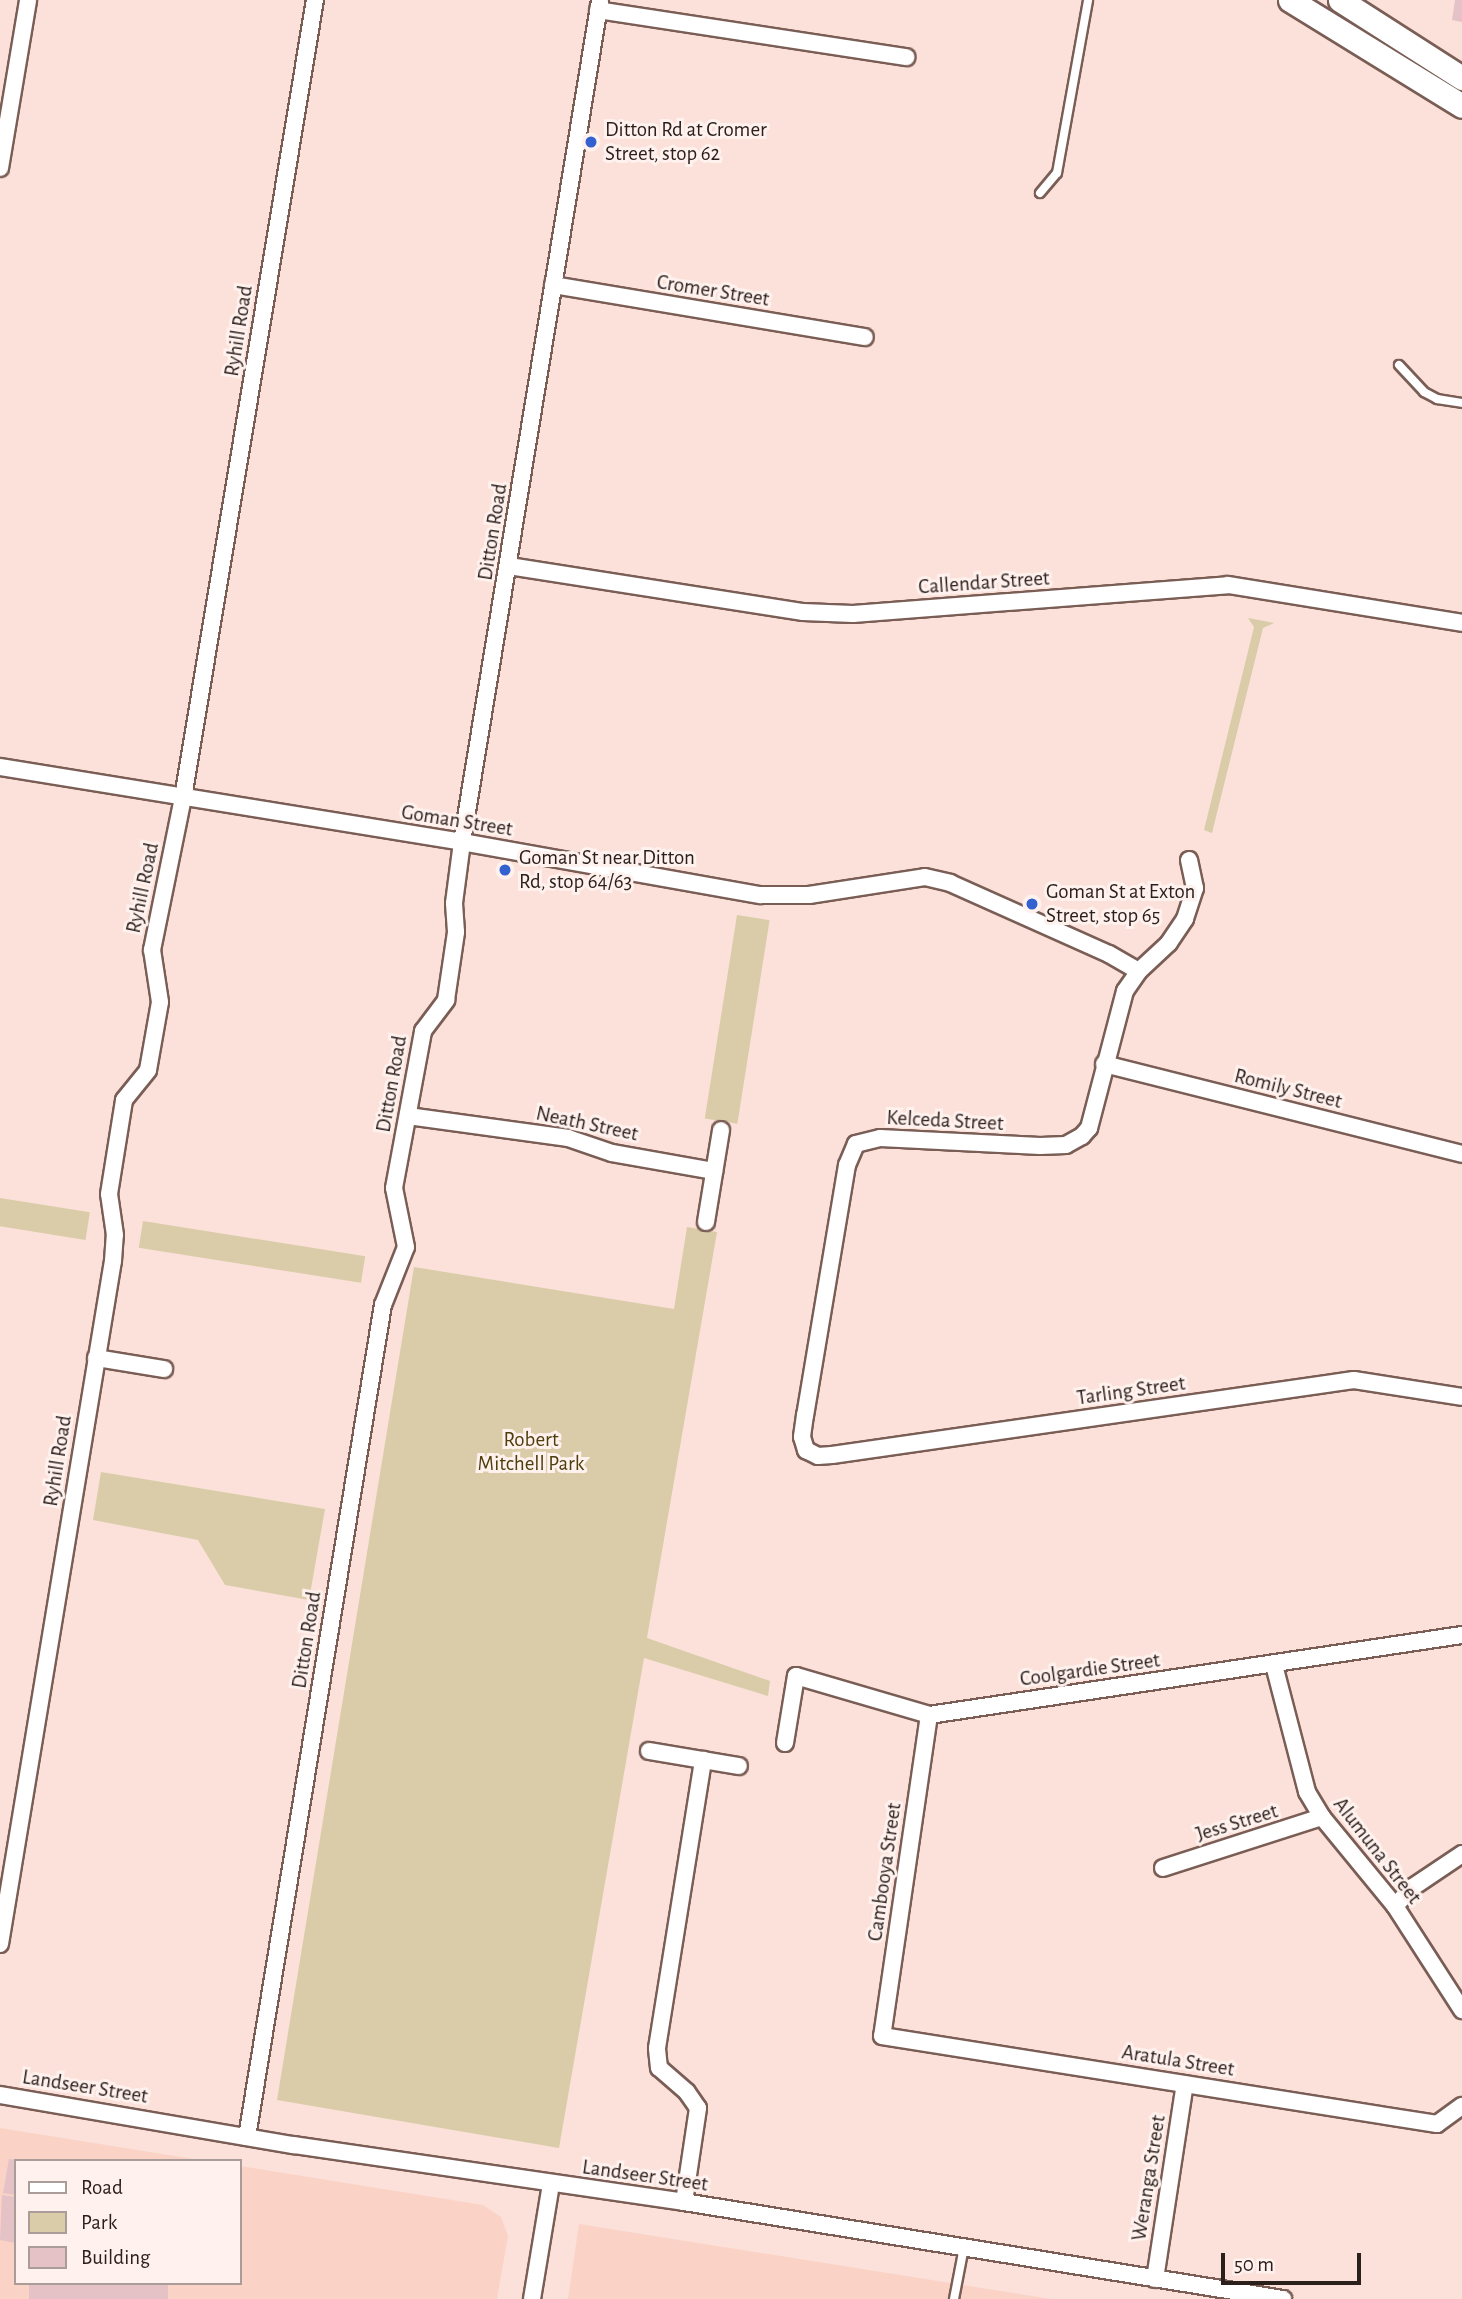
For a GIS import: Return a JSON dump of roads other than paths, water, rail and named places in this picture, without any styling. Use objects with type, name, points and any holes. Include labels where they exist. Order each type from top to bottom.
[{"type":"main road","points":[[1290,0],[1462,106]]},
{"type":"main road","points":[[1340,0],[1462,78]]},
{"type":"street","points":[[0,168],[27,0]]},
{"type":"street","name":"Ryhill Road","points":[[0,1944],[115,1235],[109,1194],[124,1100],[148,1070],[160,1002],[152,950],[183,798],[315,0]]},
{"type":"street","points":[[599,5],[906,57]]},
{"type":"street","name":"Ditton Road","points":[[247,2137],[383,1305],[395,1269],[406,1247],[394,1188],[423,1031],[446,1000],[456,932],[454,903],[462,842],[599,5]]},
{"type":"street","name":"Cromer Street","points":[[553,285],[865,337]]},
{"type":"street","name":"Callendar Street","points":[[509,566],[803,612],[853,614],[1228,585],[1462,623]]},
{"type":"street","name":"Goman Street","points":[[0,767],[462,842],[761,895],[809,895],[925,877],[950,883],[1109,954],[1139,971]]},
{"type":"street","name":"Kelceda Street","points":[[806,1450],[802,1437],[807,1402],[847,1165],[856,1144],[880,1138],[1066,1145],[1082,1136],[1088,1128],[1125,991],[1139,971],[1169,943],[1185,919],[1195,888],[1189,860]]},
{"type":"street","name":"Romily Street","points":[[1104,1064],[1462,1154]]},
{"type":"street","name":"Neath Street","points":[[408,1116],[568,1138],[612,1153],[714,1171]]},
{"type":"street","points":[[706,1222],[721,1130]]},
{"type":"street","points":[[96,1358],[164,1369]]},
{"type":"street","name":"Tarling Street","points":[[806,1450],[818,1456],[832,1455],[1354,1380],[1462,1397]]},
{"type":"street","name":"Coolgardie Street","points":[[785,1744],[796,1676],[929,1715],[1462,1635]]},
{"type":"street","name":"Alumuna Street","points":[[1274,1665],[1307,1792],[1322,1817],[1395,1906],[1462,2010]]},
{"type":"street","name":"Cambooya Street","points":[[882,2036],[929,1715]]},
{"type":"street","points":[[649,1751],[739,1766]]},
{"type":"street","points":[[684,2202],[698,2108],[687,2092],[659,2068],[657,2048],[703,1760]]},
{"type":"street","name":"Jess Street","points":[[1163,1868],[1322,1817]]},
{"type":"street","points":[[1395,1906],[1413,1887],[1462,1854]]},
{"type":"street","name":"Aratula Street","points":[[882,2036],[1437,2124],[1462,2106]]},
{"type":"street","name":"Weranga Street","points":[[1156,2279],[1185,2084]]},
{"type":"street","name":"Landseer Street","points":[[0,2095],[247,2137],[684,2202],[1283,2299]]},
{"type":"street","points":[[532,2299],[551,2184]]},
{"type":"lane","points":[[1040,193],[1057,173],[1088,0]]},
{"type":"lane","points":[[1279,0],[1314,14]]},
{"type":"lane","points":[[1399,365],[1424,392],[1437,399],[1462,403]]},
{"type":"lane","points":[[954,2299],[964,2247]]},
{"type":"place","name":"Ditton Rd at Cromer Street, stop 62","points":[[591,142]]},
{"type":"place","name":"Goman St near Ditton Rd, stop 64/63","points":[[505,870]]},
{"type":"place","name":"Goman St at Exton Street, stop 65","points":[[1032,904]]},
{"type":"park label","name":"Robert Mitchell Park","points":[[531,1452]]}]
